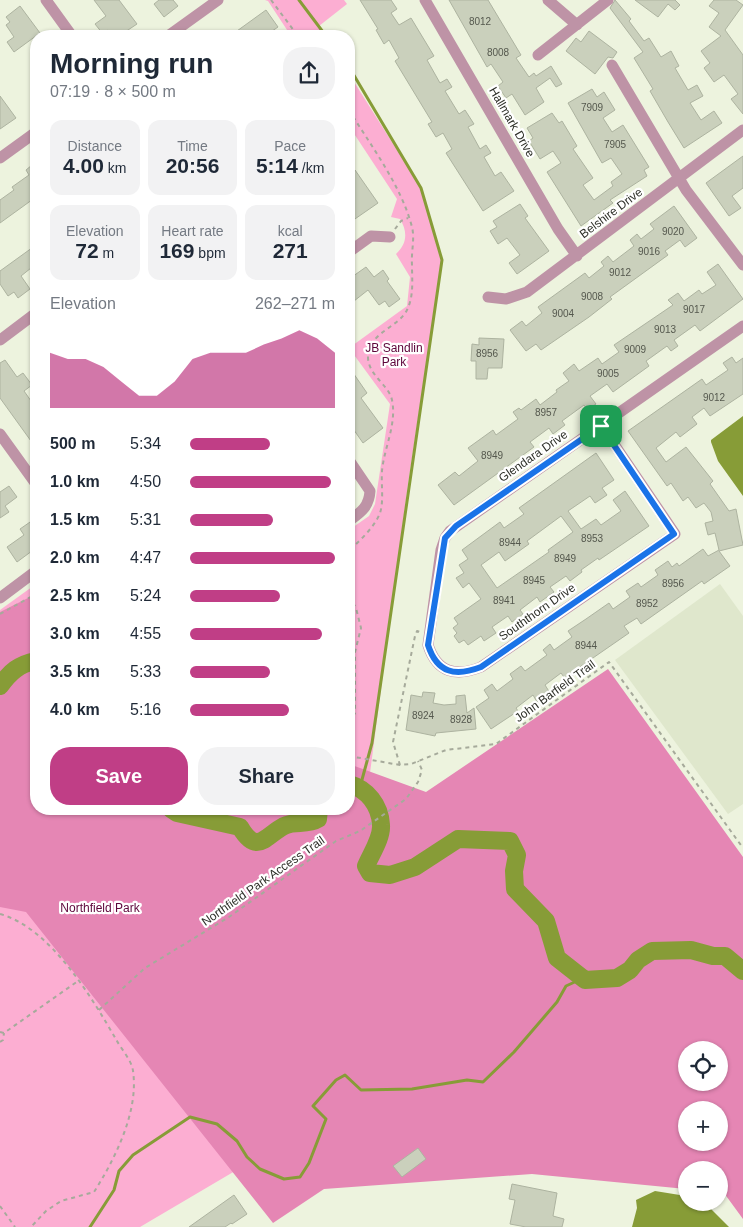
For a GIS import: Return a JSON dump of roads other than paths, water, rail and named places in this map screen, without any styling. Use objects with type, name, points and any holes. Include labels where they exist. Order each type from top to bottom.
[{"type":"street","points":[[46,0],[68,30]]},
{"type":"street","points":[[176,30],[218,0]]},
{"type":"street","name":"Hallmark Drive","points":[[425,0],[558,229],[577,256]]},
{"type":"street","points":[[548,0],[577,25]]},
{"type":"street","points":[[538,55],[608,0]]},
{"type":"street","points":[[612,65],[679,179],[743,265]]},
{"type":"street","name":"Belshire Drive","points":[[488,297],[496,300],[517,297],[577,256],[743,130]]},
{"type":"street","points":[[0,158],[30,136]]},
{"type":"street","points":[[355,247],[370,236],[390,236]]},
{"type":"street","points":[[0,340],[30,318]]},
{"type":"street","name":"Glendara Drive","points":[[430,633],[441,550],[445,538],[450,531],[743,326]]},
{"type":"street","name":"Souththorn Drive","points":[[430,633],[428,645],[431,654],[443,669],[456,673],[467,672],[481,667],[674,534],[601,426]]},
{"type":"street","points":[[0,434],[30,476]]},
{"type":"street","points":[[355,469],[370,491],[370,501],[364,510],[355,517]]},
{"type":"street","points":[[0,598],[30,576]]},
{"type":"waterway","points":[[299,0],[322,30]]},
{"type":"waterway","points":[[355,77],[421,188],[442,260],[372,743],[360,787]]},
{"type":"waterway","points":[[0,686],[15,669],[30,663]]},
{"type":"waterway","points":[[355,786],[371,799],[380,818],[380,835],[366,866],[370,873],[390,875],[415,867],[458,839],[510,841],[517,855],[514,871],[515,889],[546,921],[557,958],[585,980],[617,978],[630,970],[638,960],[652,951],[691,950],[713,956],[725,956],[743,971]]},
{"type":"waterway","points":[[186,815],[240,827],[246,836],[256,842],[261,841],[288,824],[314,821],[318,819],[318,815]]},
{"type":"waterway","points":[[90,1227],[114,1190],[119,1171],[133,1155],[190,1117],[217,1124],[237,1141],[247,1157],[260,1169],[284,1179],[300,1177],[309,1163],[326,1119],[313,1106],[336,1080],[345,1075],[361,1090],[412,1089],[467,1080],[483,1082],[514,1052],[557,1002],[566,986],[579,980],[585,980]]},
{"type":"park label","name":"JB Sandlin Park","points":[[394,355]]},
{"type":"park label","name":"Northfield Park","points":[[100,908]]}]
